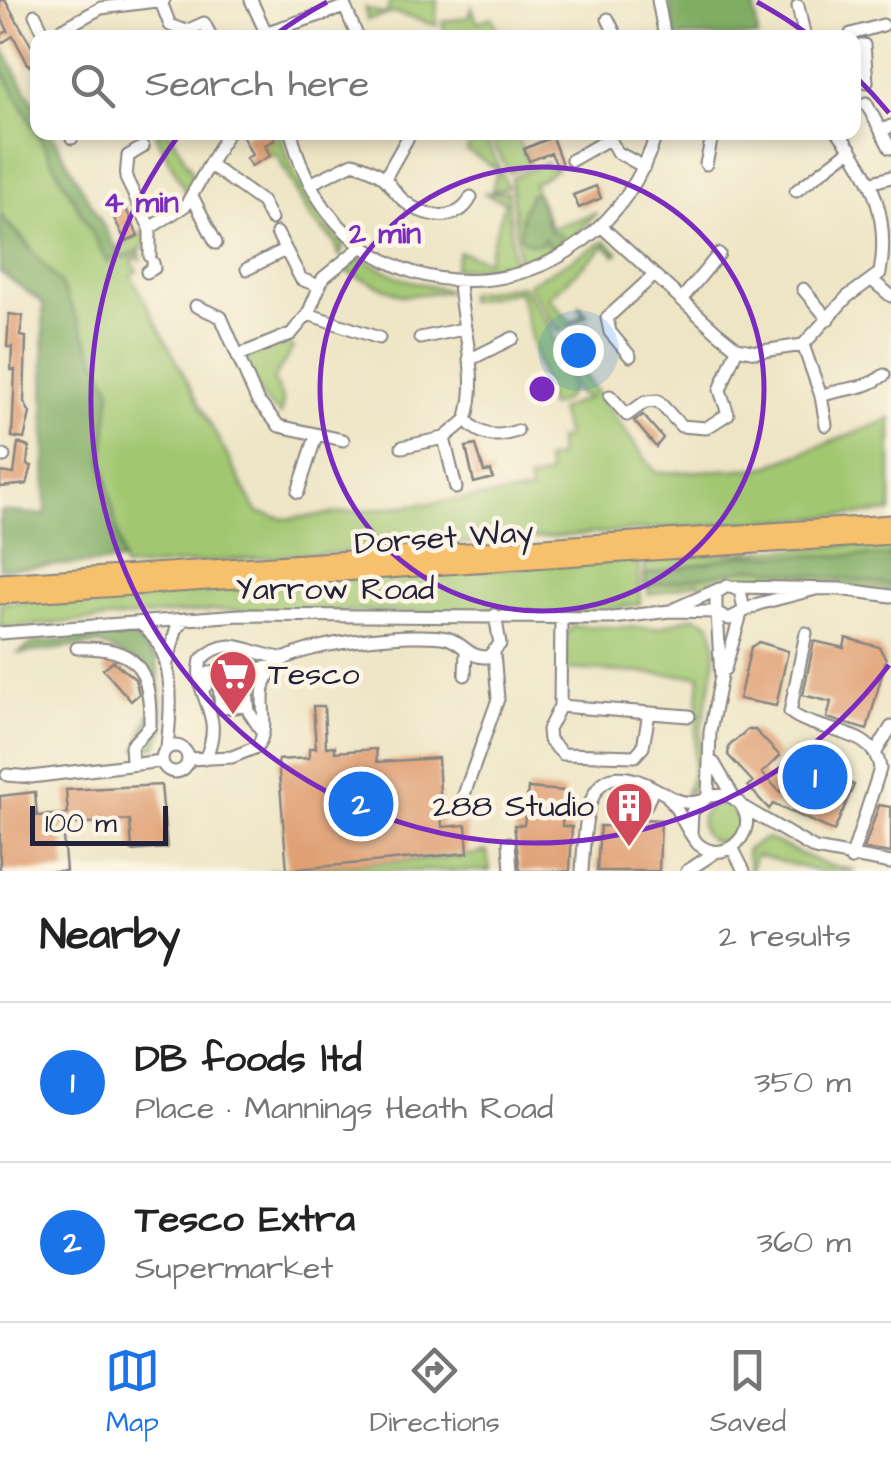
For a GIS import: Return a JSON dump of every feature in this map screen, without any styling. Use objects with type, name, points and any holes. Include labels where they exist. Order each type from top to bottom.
[{"type":"highway","name":"Dorset Way","points":[[0,582],[891,523]]},
{"type":"highway","name":"Dorset Way","points":[[0,596],[891,536]]},
{"type":"street","points":[[252,0],[266,30]]},
{"type":"street","points":[[310,0],[318,16]]},
{"type":"street","points":[[658,0],[664,30]]},
{"type":"street","points":[[58,30],[101,8],[163,1],[163,13],[172,30]]},
{"type":"street","points":[[279,30],[348,4],[356,30]]},
{"type":"street","points":[[798,6],[804,30]]},
{"type":"street","points":[[35,15],[43,30]]},
{"type":"street","points":[[608,19],[614,30]]},
{"type":"street","points":[[188,30],[204,23],[208,30]]},
{"type":"street","points":[[861,38],[883,25]]},
{"type":"street","points":[[861,62],[867,82]]},
{"type":"street","points":[[866,103],[886,128],[890,148]]},
{"type":"street","points":[[151,233],[179,212],[192,196],[224,140]]},
{"type":"street","points":[[294,140],[310,184],[336,222],[362,246],[407,270],[460,282],[542,267],[574,250],[602,227],[644,166],[654,140]]},
{"type":"street","points":[[385,178],[406,140]]},
{"type":"street","points":[[572,160],[600,140]]},
{"type":"street","points":[[609,140],[617,152],[644,166]]},
{"type":"street","points":[[706,164],[711,140]]},
{"type":"street","points":[[602,227],[652,277],[737,348],[756,352],[803,345],[847,297],[880,273],[885,244],[873,182],[844,140]]},
{"type":"street","points":[[143,147],[128,156],[126,172],[151,233],[150,264]]},
{"type":"street","points":[[796,191],[850,148]]},
{"type":"street","points":[[310,184],[353,163],[385,178],[400,198],[427,214],[456,214],[466,208],[471,197]]},
{"type":"street","points":[[210,166],[238,189],[253,195],[271,218]]},
{"type":"street","points":[[873,182],[891,177]]},
{"type":"street","points":[[192,196],[216,244]]},
{"type":"street","points":[[277,233],[302,279],[319,286]]},
{"type":"street","points":[[239,355],[292,334],[308,314],[319,286],[362,246]]},
{"type":"street","points":[[248,270],[286,250]]},
{"type":"street","points":[[681,300],[719,254]]},
{"type":"street","points":[[630,356],[614,340],[607,318],[652,277]]},
{"type":"street","points":[[873,280],[891,296]]},
{"type":"street","points":[[402,448],[444,438],[466,420],[474,391],[462,329],[460,282]]},
{"type":"street","points":[[803,289],[828,319]]},
{"type":"street","points":[[205,304],[221,316],[257,400],[279,426],[343,440]]},
{"type":"street","points":[[308,314],[378,338]]},
{"type":"street","points":[[365,333],[370,318]]},
{"type":"street","points":[[420,338],[462,329]]},
{"type":"street","points":[[470,360],[513,338]]},
{"type":"street","points":[[803,345],[821,396],[826,425]]},
{"type":"street","points":[[610,396],[627,415],[645,402],[658,401],[672,419],[694,429],[732,419],[720,390],[737,348]]},
{"type":"street","points":[[821,396],[844,388],[869,387],[884,375]]},
{"type":"street","points":[[466,420],[477,432],[510,438]]},
{"type":"street","points":[[297,483],[316,436]]},
{"type":"street","points":[[444,438],[453,484],[471,478]]},
{"type":"street","points":[[689,869],[692,812],[704,798],[712,759],[710,732],[721,678],[742,612],[744,594],[736,587]]},
{"type":"street","points":[[721,678],[713,602],[719,589],[816,589],[891,596]]},
{"type":"street","name":"Yarrow Road","points":[[0,634],[240,615],[637,618],[670,610],[719,589]]},
{"type":"street","points":[[716,612],[729,619],[816,589]]},
{"type":"street","name":"Yarrow Road","points":[[670,610],[716,612]]},
{"type":"street","points":[[462,803],[498,699],[494,654],[500,644],[495,615]]},
{"type":"street","points":[[560,618],[560,706],[548,730],[549,740],[563,754],[635,756],[643,746],[649,713]]},
{"type":"street","points":[[167,668],[176,630],[184,619]]},
{"type":"street","points":[[139,623],[160,642],[167,668],[172,728],[167,769],[176,772],[188,760]]},
{"type":"street","points":[[806,633],[790,712],[803,723],[865,741],[876,752],[880,769],[851,859]]},
{"type":"street","points":[[205,695],[206,677],[278,663],[313,645],[450,639],[476,658],[494,654]]},
{"type":"street","points":[[206,758],[216,727],[199,668],[214,650],[240,645],[278,663]]},
{"type":"street","points":[[76,648],[115,649],[126,654],[145,675],[150,726],[131,746],[132,762]]},
{"type":"street","points":[[465,674],[466,652]]},
{"type":"street","points":[[7,775],[31,777],[132,762],[170,752],[188,760],[252,752],[264,734],[260,693],[278,663]]},
{"type":"street","points":[[234,672],[221,708],[237,707]]},
{"type":"street","points":[[234,672],[237,707],[264,734]]},
{"type":"street","points":[[234,672],[254,722]]},
{"type":"street","points":[[560,706],[689,716]]},
{"type":"street","points":[[876,752],[891,727]]},
{"type":"street","points":[[689,869],[716,852],[732,849],[746,834],[748,820],[712,759]]},
{"type":"street","points":[[582,871],[588,810],[597,786],[620,778],[691,803],[704,798],[739,802],[789,836]]},
{"type":"street","points":[[616,806],[646,805],[654,788]]},
{"type":"street","points":[[668,797],[692,836],[716,852]]},
{"type":"street","points":[[746,834],[764,831],[789,836],[851,859],[891,863]]},
{"type":"street","points":[[509,843],[511,871]]},
{"type":"street","points":[[732,849],[744,871]]},
{"type":"green space","points":[[437,0],[436,25],[394,13],[367,20],[365,8],[386,15],[390,1]]},
{"type":"green space","points":[[669,0],[754,0],[757,30],[674,30]]},
{"type":"green space","points":[[472,7],[477,22],[492,17],[498,30],[444,30],[442,22],[468,17]]},
{"type":"green space","points":[[0,43],[30,97],[30,120],[0,66]]},
{"type":"green space","points":[[0,66],[30,121],[30,140],[41,140],[107,261],[120,255],[116,248],[145,231],[146,246],[122,259],[140,252],[141,261],[139,257],[132,260],[137,271],[131,275],[257,512],[285,519],[531,492],[528,481],[549,475],[545,460],[558,457],[558,439],[566,437],[559,410],[589,397],[577,394],[561,348],[567,335],[588,323],[592,328],[587,333],[583,329],[563,347],[656,473],[762,468],[891,419],[891,512],[124,568],[103,459],[111,389],[27,242],[0,215]]},
{"type":"green space","points":[[41,140],[55,140],[120,255],[108,262]]},
{"type":"green space","points":[[159,140],[175,140],[194,176],[187,194]]},
{"type":"green space","points":[[282,140],[304,193],[344,245],[340,256],[334,242],[310,218],[276,154],[270,156],[265,145]]},
{"type":"green space","points":[[470,140],[486,140],[508,187],[492,191],[497,169],[467,151]]},
{"type":"green space","points":[[492,140],[518,140],[530,164],[509,173]]},
{"type":"green space","points":[[546,162],[549,168],[555,165],[557,169],[533,184],[551,228],[597,213],[568,241],[519,264],[511,178]]},
{"type":"green space","points":[[508,192],[513,264],[454,269],[459,252],[487,260],[505,202],[483,193]]},
{"type":"green space","points":[[536,193],[550,231],[562,235],[558,248],[549,247],[544,238],[541,244],[528,243],[520,237],[522,212],[530,195]]},
{"type":"green space","points":[[0,215],[60,283],[111,389],[103,459],[123,561],[0,569],[0,511],[46,515],[43,303],[0,272]]},
{"type":"green space","points":[[605,241],[618,252],[615,255],[605,246],[549,297],[572,323],[583,314],[579,305],[588,315],[559,332],[528,284]]},
{"type":"green space","points":[[361,258],[403,279],[450,291],[403,296],[344,271]]},
{"type":"green space","points":[[523,285],[550,327],[571,390],[563,401],[549,407],[519,291],[467,301],[468,293]]},
{"type":"green space","points":[[287,340],[293,348],[273,380],[283,400],[281,415],[257,389],[247,357]]},
{"type":"green space","points":[[891,542],[891,590],[794,579],[745,578],[701,586],[699,582],[649,595],[643,559]]},
{"type":"green space","points":[[743,555],[891,556],[891,585],[753,568],[645,587],[644,575]]},
{"type":"green space","points":[[638,559],[640,604],[609,609],[608,614],[219,610],[0,628],[0,603]]},
{"type":"green space","points":[[693,616],[710,623],[715,650],[701,733],[703,774],[699,788],[686,793],[693,770],[700,676],[566,669],[566,636],[572,626],[658,628]]},
{"type":"green space","points":[[135,638],[157,660],[164,731],[156,747],[137,749],[153,705],[150,676],[142,664],[99,644],[17,654],[33,643]]},
{"type":"green space","points":[[720,804],[733,810],[739,823],[733,836],[720,842],[707,836],[701,823],[707,810]]},
{"type":"green space","points":[[766,838],[821,863],[856,871],[817,871],[756,855],[750,871],[746,850]]},
{"type":"green space","points":[[487,851],[490,871],[268,871],[461,857]]},
{"type":"building","points":[[0,0],[5,0],[30,43],[29,66],[13,36],[0,44],[0,35],[8,31],[0,15]]},
{"type":"building","points":[[244,140],[275,140],[265,145],[270,156],[251,166],[246,158],[252,155]]},
{"type":"building","points":[[553,140],[562,164],[557,166],[551,153],[529,161],[524,149]]},
{"type":"building","points":[[596,186],[601,198],[579,208],[573,195]]},
{"type":"building","points":[[124,204],[138,236],[126,242],[111,212]]},
{"type":"building","points":[[9,314],[23,316],[20,336],[26,337],[24,402],[30,413],[24,439],[12,437],[15,370],[11,370],[12,347],[7,347]]},
{"type":"building","points":[[643,415],[663,438],[656,447],[634,421]]},
{"type":"building","points":[[18,443],[29,447],[27,465],[32,466],[27,484],[0,487],[0,472],[14,474]]},
{"type":"building","points":[[476,445],[484,472],[491,471],[493,478],[474,483],[466,447]]},
{"type":"building","points":[[846,638],[879,647],[886,659],[867,730],[827,718],[831,702],[803,695],[814,641],[844,648]]},
{"type":"building","points":[[759,642],[788,651],[776,706],[739,699],[751,647]]},
{"type":"building","points":[[113,661],[135,679],[139,694],[131,701],[103,669]]},
{"type":"building","points":[[313,706],[324,706],[326,747],[335,746],[335,752],[376,749],[377,762],[438,758],[442,827],[466,825],[468,853],[287,870],[278,760],[309,758],[309,748],[316,748]]},
{"type":"building","points":[[747,730],[755,730],[780,756],[762,773],[780,792],[808,765],[854,785],[834,831],[773,804],[769,809],[748,786],[753,782],[728,755],[729,746]]},
{"type":"building","points":[[161,785],[167,848],[132,851],[130,820],[62,825],[66,871],[0,871],[0,796],[35,792],[37,816],[68,814],[66,790]]},
{"type":"building","points":[[528,788],[564,791],[562,826],[572,827],[570,871],[520,871],[514,825],[524,825]]},
{"type":"building","points":[[879,805],[891,807],[891,853],[864,849]]},
{"type":"building","name":"288 Studio","points":[[625,818],[661,820],[659,871],[597,871],[600,826],[625,827]]},
{"type":"place","name":"Tesco","points":[[233,716]]},
{"type":"place","name":"DB foods ltd","points":[[815,777]]},
{"type":"place","name":"Tesco Extra","points":[[361,804]]},
{"type":"place","name":"288 Studio","points":[[629,848]]}]
